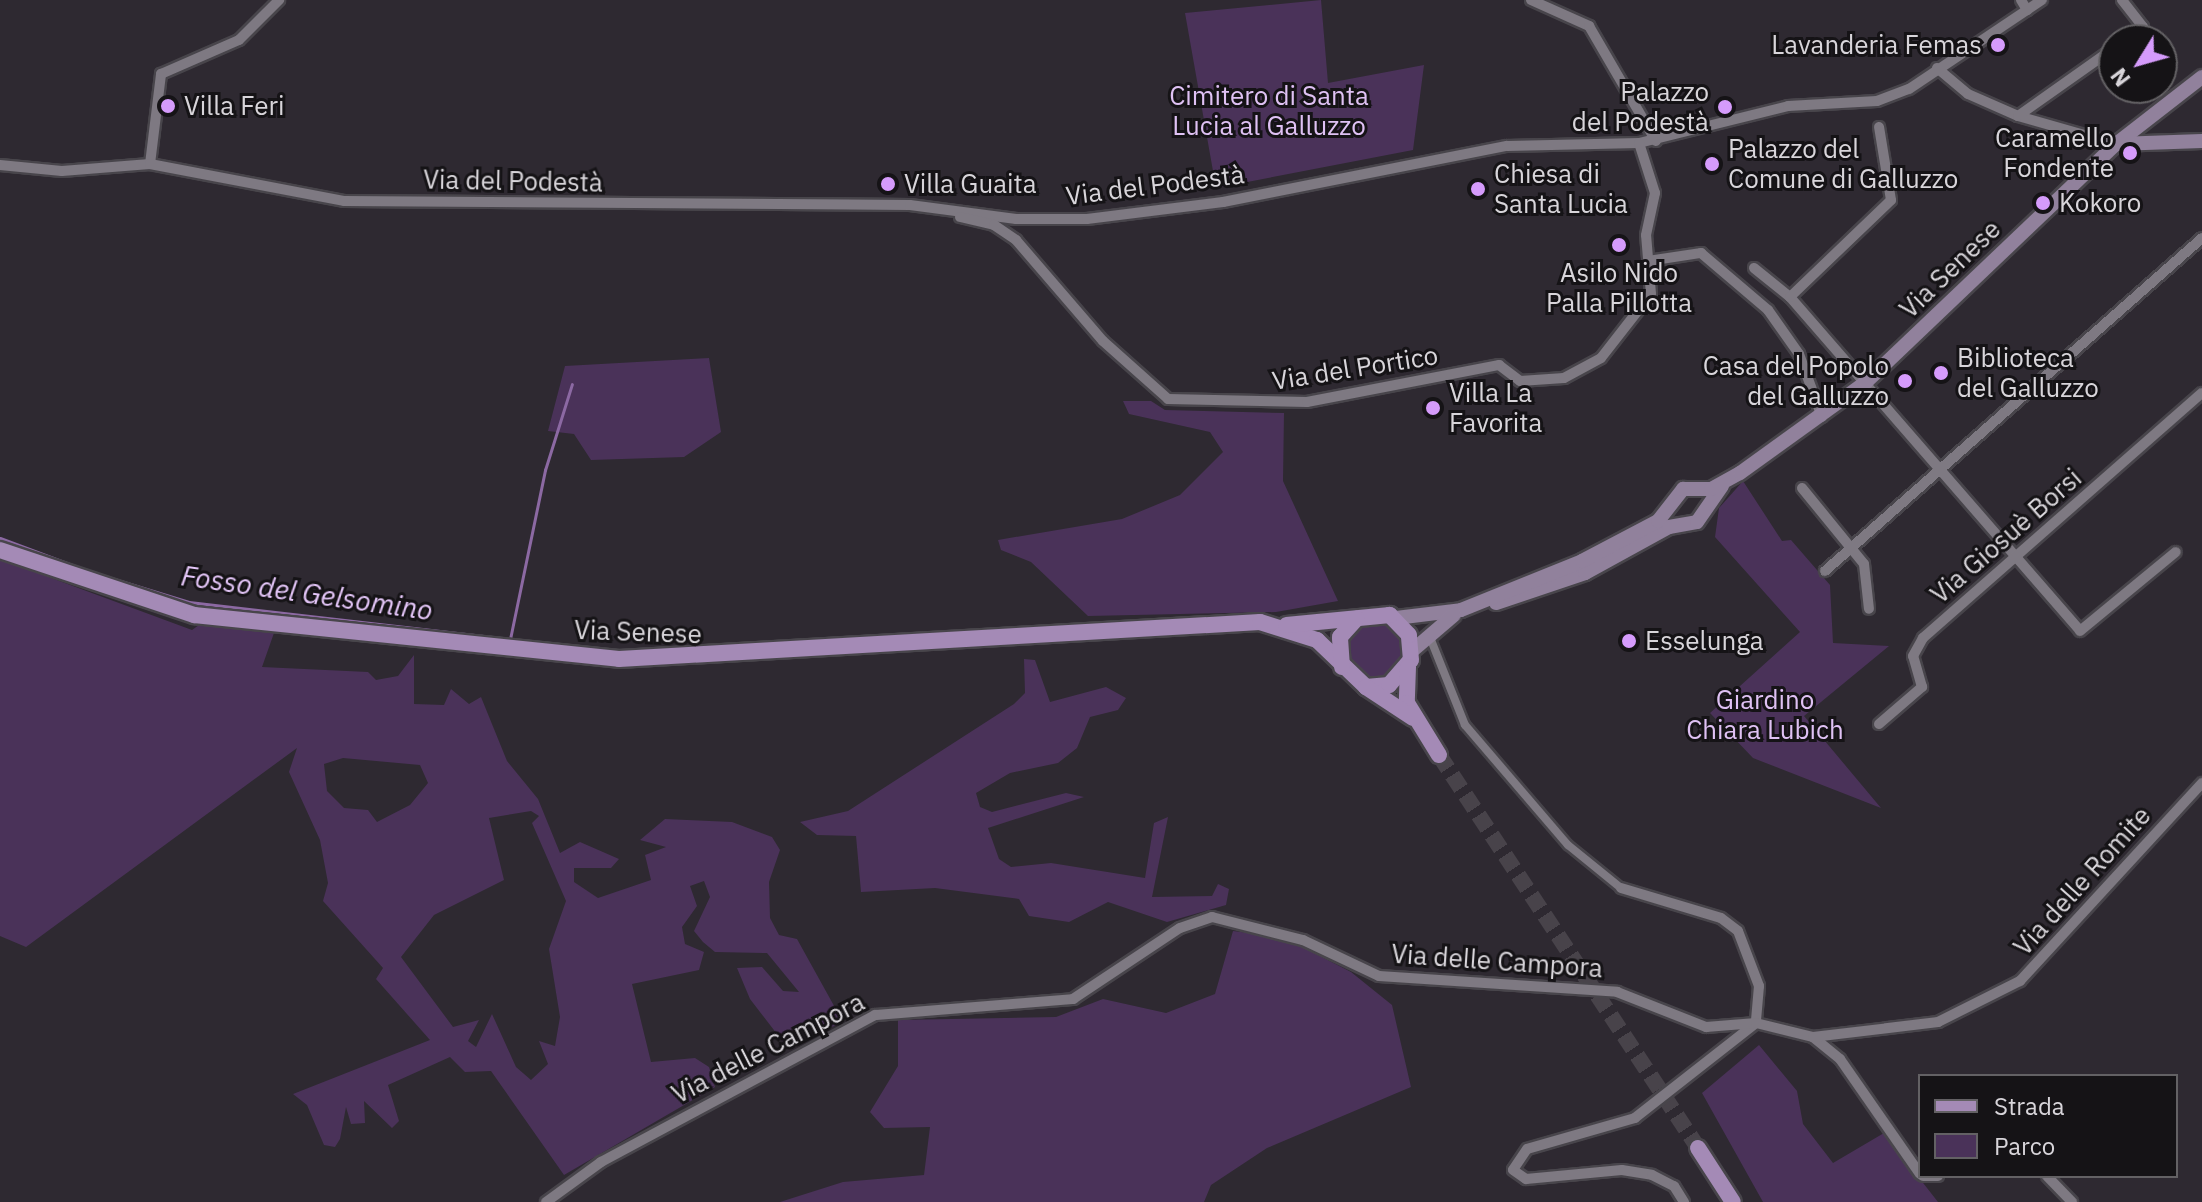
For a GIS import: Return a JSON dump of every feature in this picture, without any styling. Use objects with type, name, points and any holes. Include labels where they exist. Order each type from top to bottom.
[{"type":"main road","name":"Via Senese","points":[[0,550],[194,615],[619,659],[1286,625],[1362,615],[1396,618],[1465,608],[1561,582],[1683,522],[1697,522],[1722,486],[1822,417],[1866,382],[2116,144],[2202,77]]},
{"type":"main road","points":[[2116,144],[2202,141]]},
{"type":"main road","name":"Via Senese","points":[[1349,676],[1389,685],[1429,635],[1465,608],[1582,561],[1658,521],[1683,489],[1722,486]]},
{"type":"main road","points":[[1699,490],[1707,509]]},
{"type":"main road","points":[[1672,505],[1683,522]]},
{"type":"main road","points":[[1349,676],[1340,637],[1362,615]]},
{"type":"main road","points":[[1396,618],[1410,658],[1405,695],[1414,719],[1439,755]]},
{"type":"main road","points":[[1286,625],[1317,640],[1349,676],[1414,719]]},
{"type":"main road","points":[[1698,1148],[1733,1202]]},
{"type":"street","points":[[150,164],[161,74],[239,40],[279,0]]},
{"type":"street","points":[[1531,0],[1589,26],[1656,141]]},
{"type":"street","points":[[2021,0],[2027,10]]},
{"type":"street","name":"Via del Podestà","points":[[0,165],[77,171],[150,164],[344,201],[942,209],[1087,219],[1223,202],[1507,146],[1656,141],[1788,106],[1894,97],[2042,0]]},
{"type":"street","points":[[2122,0],[2141,24]]},
{"type":"street","points":[[2018,116],[2098,59]]},
{"type":"street","points":[[1937,68],[1968,94],[2018,116],[2116,144]]},
{"type":"street","points":[[1790,297],[1891,200],[1879,127]]},
{"type":"street","name":"Via del Portico","points":[[942,209],[1016,240],[1094,331],[1168,399],[1307,402],[1499,365],[1520,381],[1579,374],[1647,305],[1655,193],[1639,143]]},
{"type":"street","points":[[1825,571],[2202,238]]},
{"type":"street","points":[[1648,261],[1701,253],[1768,310],[1799,354],[1822,417]]},
{"type":"street","points":[[1754,268],[1790,297],[2080,631],[2176,552]]},
{"type":"street","name":"Via Giosuè Borsi","points":[[1879,724],[1922,687],[1916,645],[2202,393]]},
{"type":"street","points":[[1802,488],[1864,564],[1869,609]]},
{"type":"street","points":[[1429,635],[1465,725],[1568,845],[1621,888],[1721,918],[1738,931],[1759,986],[1756,1023],[1635,1118],[1527,1149],[1514,1160],[1513,1170],[1526,1179],[1622,1170],[1652,1175],[1674,1186],[1684,1202]]},
{"type":"street","name":"Via delle Romite","points":[[1756,1023],[1813,1037],[1938,1022],[1994,1000],[2067,935],[2202,783]]},
{"type":"street","name":"Via delle Campora","points":[[546,1202],[601,1162],[875,1015],[1073,999],[1180,928],[1212,917],[1303,940],[1379,976],[1617,992],[1652,1000],[1706,1027],[1756,1023]]},
{"type":"street","points":[[1813,1037],[1840,1059],[1918,1169]]},
{"type":"street","points":[[2049,1178],[2072,1202]]},
{"type":"green space","name":"Cimitero di Santa Lucia al Galluzzo","points":[[1321,0],[1328,83],[1424,65],[1413,150],[1216,188],[1185,13]]},
{"type":"green space","points":[[709,358],[721,432],[684,457],[591,460],[574,434],[548,431],[565,366]]},
{"type":"green space","points":[[1123,401],[1151,401],[1165,410],[1284,413],[1283,481],[1338,601],[1276,612],[1088,616],[1031,562],[1001,550],[998,540],[1122,519],[1180,495],[1223,452],[1210,432],[1129,414]]},
{"type":"green space","name":"Giardino Chiara Lubich","points":[[1743,481],[1782,541],[1791,540],[1830,585],[1833,643],[1889,646],[1804,716],[1881,808],[1753,758],[1710,713],[1800,632],[1715,537],[1719,508]]},
{"type":"green space","points":[[0,559],[192,630],[199,625],[274,633],[262,667],[368,672],[376,680],[398,676],[414,655],[414,704],[444,705],[451,689],[469,704],[481,697],[507,761],[538,799],[560,853],[580,842],[619,859],[611,868],[574,868],[574,882],[598,898],[651,880],[645,855],[666,847],[640,840],[665,819],[732,822],[772,837],[780,850],[769,882],[770,918],[779,935],[797,939],[843,1022],[787,1047],[750,999],[737,968],[762,967],[783,991],[799,992],[767,953],[715,952],[703,942],[694,931],[710,897],[704,881],[690,886],[697,906],[682,927],[685,944],[704,952],[699,970],[632,984],[651,1062],[695,1058],[709,1067],[715,1087],[564,1175],[491,1071],[465,1072],[450,1057],[388,1085],[399,1121],[392,1128],[364,1101],[365,1123],[351,1124],[346,1107],[340,1139],[335,1147],[324,1145],[307,1105],[293,1094],[430,1040],[376,979],[383,968],[323,901],[328,883],[320,840],[289,772],[297,748],[26,947],[0,936]],"holes":[[[343,758],[420,765],[428,783],[410,805],[377,822],[368,810],[344,808],[327,791],[324,764]],[[531,811],[539,816],[532,823],[566,901],[549,949],[560,1017],[555,1046],[539,1041],[548,1064],[531,1080],[516,1067],[492,1014],[476,1047],[468,1041],[479,1020],[453,1027],[401,957],[434,915],[504,880],[489,818]]]},
{"type":"green space","points":[[1375,623],[1394,631],[1402,650],[1394,669],[1375,677],[1356,669],[1348,650],[1356,631]]},
{"type":"green space","points":[[1024,659],[1035,660],[1050,702],[1106,687],[1126,698],[1118,710],[1090,717],[1077,748],[1058,763],[1010,773],[976,793],[980,807],[992,812],[1066,793],[1084,797],[988,828],[999,859],[1011,867],[1051,863],[1145,878],[1154,823],[1168,817],[1152,897],[1212,896],[1218,884],[1229,889],[1226,905],[1167,922],[1108,902],[1069,922],[1029,916],[1019,899],[935,888],[861,892],[856,836],[817,835],[800,822],[848,811],[1014,704],[1025,693]]},
{"type":"green space","points":[[1233,931],[1283,937],[1351,972],[1392,1005],[1411,1087],[1267,1148],[1211,1185],[1204,1202],[780,1202],[843,1182],[924,1175],[930,1127],[884,1128],[870,1112],[898,1066],[898,1020],[1056,1017],[1103,999],[1166,1013],[1215,994]]},
{"type":"green space","points":[[1759,1045],[1797,1091],[1803,1124],[1833,1163],[1884,1133],[1938,1202],[1763,1202],[1702,1093]]},
{"type":"waterway","name":"Fosso del Gelsomino","points":[[101,575],[189,602],[510,639],[545,470],[572,384]]},
{"type":"waterway","name":"Fosso del Gelsomino","points":[[0,538],[85,570]]},
{"type":"tunnel","points":[[1439,755],[1698,1148]]},
{"type":"place","name":"Lavanderia Femas","points":[[1998,45]]},
{"type":"place","name":"Villa Feri","points":[[168,106]]},
{"type":"place","name":"Palazzo del Podestà","points":[[1725,107]]},
{"type":"place","name":"Caramello Fondente","points":[[2130,153]]},
{"type":"place","name":"Palazzo del Comune di Galluzzo","points":[[1712,164]]},
{"type":"place","name":"Villa Guaita","points":[[888,184]]},
{"type":"place","name":"Chiesa di Santa Lucia","points":[[1478,189]]},
{"type":"place","name":"Kokoro","points":[[2043,203]]},
{"type":"place","name":"Asilo Nido Palla Pillotta","points":[[1619,245]]},
{"type":"place","name":"Biblioteca del Galluzzo","points":[[1941,373]]},
{"type":"place","name":"Casa del Popolo del Galluzzo","points":[[1905,381]]},
{"type":"place","name":"Villa La Favorita","points":[[1433,408]]},
{"type":"place","name":"Esselunga","points":[[1629,641]]}]
